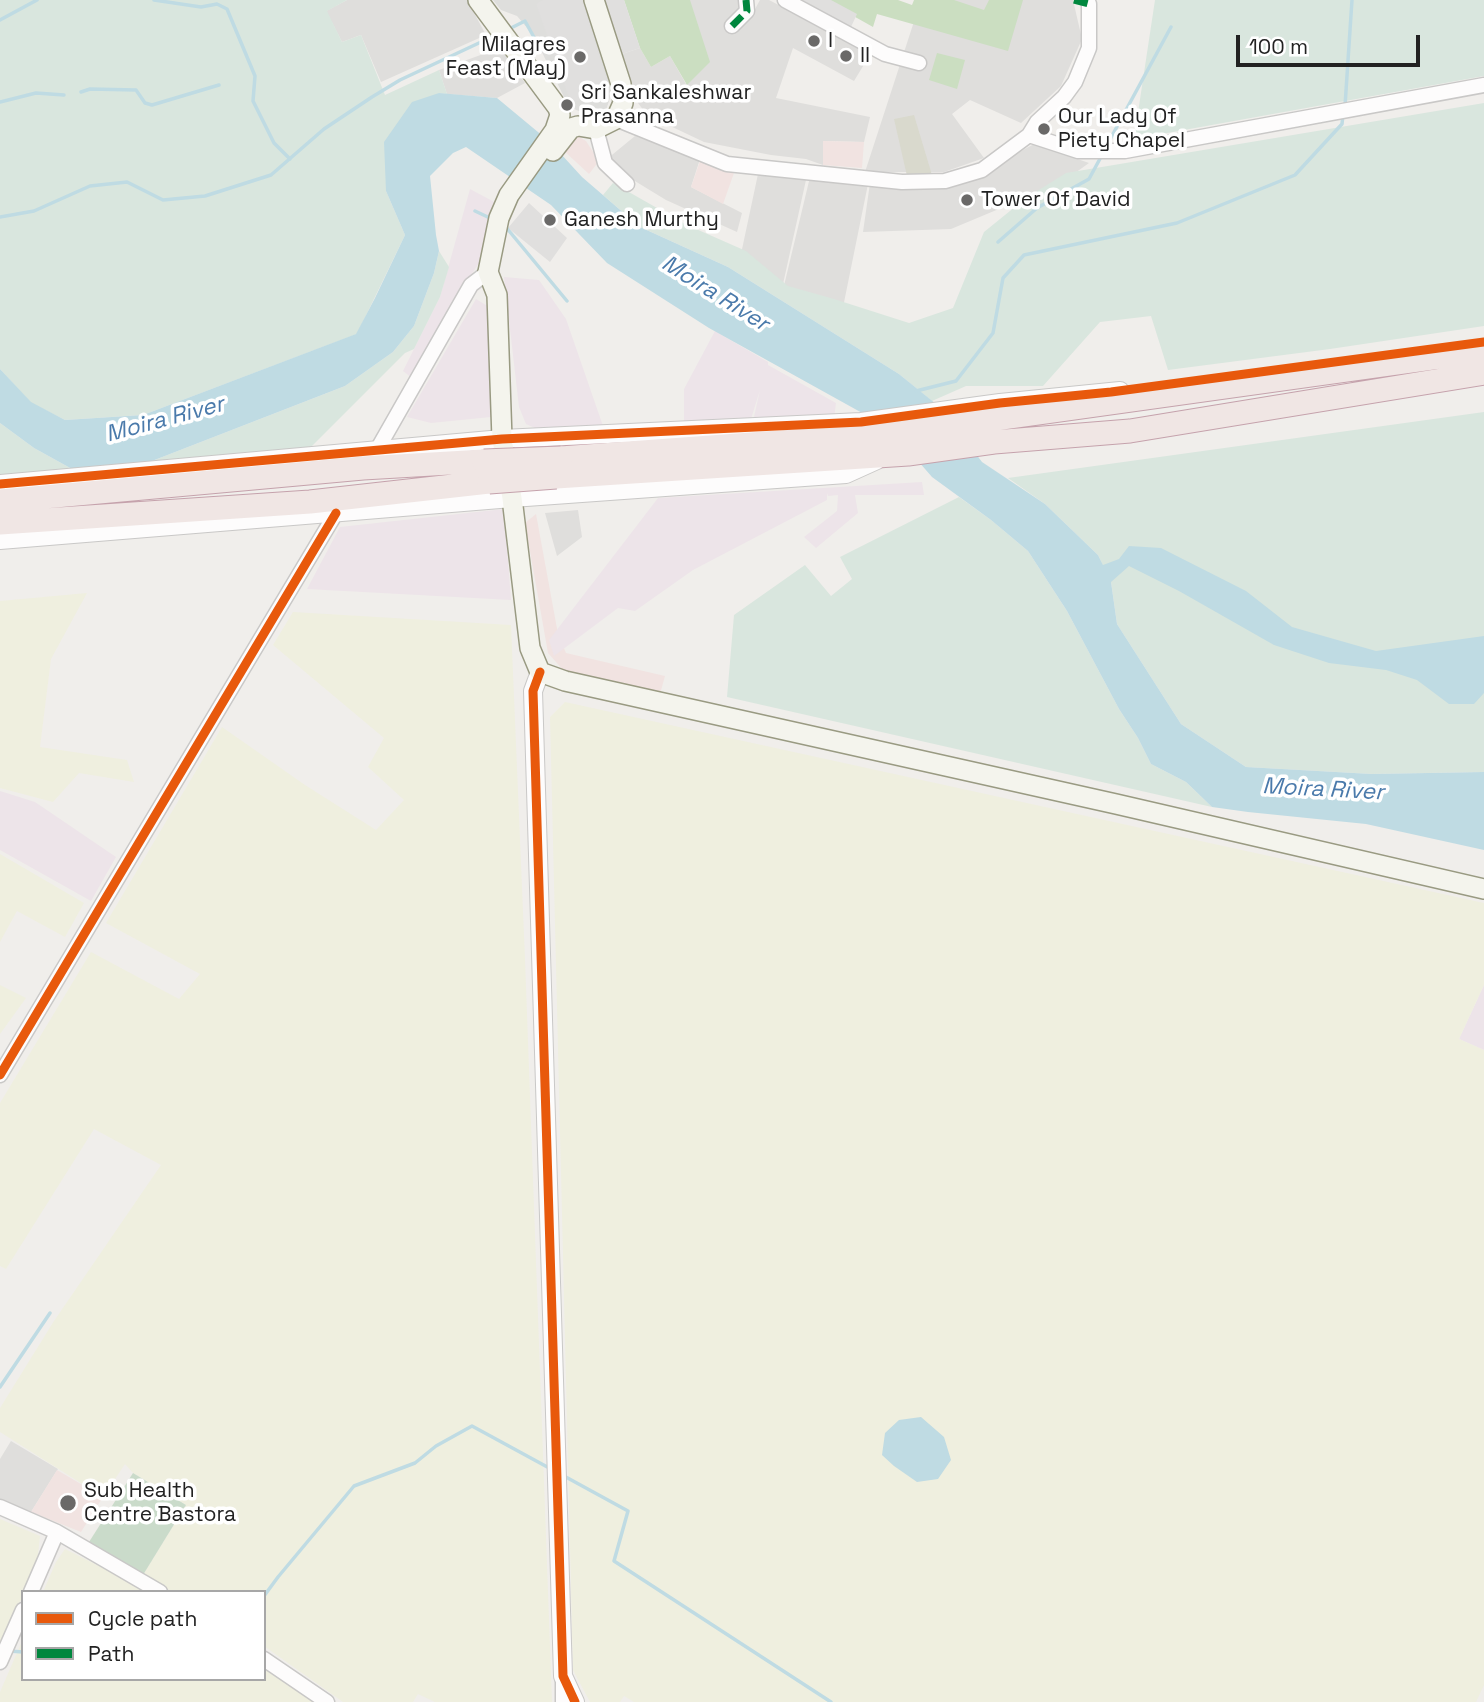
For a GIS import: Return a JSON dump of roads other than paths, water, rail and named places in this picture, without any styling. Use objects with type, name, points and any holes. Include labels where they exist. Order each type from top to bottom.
[{"type":"highway","points":[[895,447],[1003,410],[1484,351]]},
{"type":"highway","points":[[0,501],[363,468],[486,471],[559,468],[994,442],[1129,431],[1484,373]]},
{"type":"highway","points":[[0,523],[310,502],[486,471]]},
{"type":"main road","points":[[478,0],[573,130]]},
{"type":"main road","points":[[594,0],[621,84],[623,103],[616,119],[573,130],[513,198],[499,218],[488,272],[497,295],[502,439],[530,648],[540,672],[565,681],[1484,889]]},
{"type":"street","points":[[732,26],[747,11],[746,0]]},
{"type":"street","points":[[785,0],[884,54],[919,63]]},
{"type":"street","points":[[616,119],[727,164],[902,182],[945,181],[982,170],[1029,135],[1037,122],[1064,97],[1075,82],[1089,48],[1088,2],[1074,0]]},
{"type":"street","points":[[1029,135],[1079,151],[1125,151],[1484,85]]},
{"type":"street","points":[[573,130],[627,184]]},
{"type":"street","points":[[377,450],[471,285],[488,272]]},
{"type":"street","points":[[0,484],[502,439],[861,422],[1003,410],[1111,392],[1484,342]]},
{"type":"street","points":[[0,540],[846,474],[895,447]]},
{"type":"street","points":[[0,1075],[337,513]]},
{"type":"street","points":[[540,672],[533,691],[563,1702]]},
{"type":"street","points":[[0,1507],[57,1532],[157,1590]]},
{"type":"street","points":[[32,1590],[57,1532]]},
{"type":"street","points":[[0,1662],[21,1615]]},
{"type":"street","points":[[266,1660],[327,1702]]},
{"type":"street","points":[[563,1676],[575,1702]]},
{"type":"water","name":"Moira River","points":[[439,93],[497,98],[550,142],[582,177],[640,227],[728,267],[899,374],[941,408],[982,462],[1045,504],[1098,555],[1103,565],[1119,559],[1129,546],[1161,548],[1246,591],[1292,627],[1376,651],[1484,636],[1484,693],[1474,704],[1449,704],[1417,680],[1386,670],[1329,663],[1274,645],[1129,566],[1111,582],[1117,624],[1181,724],[1246,767],[1372,774],[1484,772],[1484,850],[1366,824],[1212,807],[1186,782],[1151,764],[1067,611],[1028,551],[932,477],[905,446],[873,419],[709,328],[607,263],[551,205],[466,147],[453,153],[430,176],[439,251],[434,273],[414,326],[393,352],[345,386],[152,461],[72,469],[34,448],[0,423],[0,369],[31,402],[65,420],[143,415],[356,334],[405,235],[386,191],[384,142],[412,102]]},
{"type":"water","points":[[921,1417],[944,1437],[951,1460],[938,1479],[917,1482],[882,1455],[885,1433],[899,1420]]},
{"type":"waterway","points":[[0,20],[37,0]]},
{"type":"waterway","points":[[154,0],[201,7],[217,4],[227,9],[255,76],[253,101],[274,143],[290,159]]},
{"type":"waterway","points":[[1345,106],[1352,0]]},
{"type":"waterway","points":[[509,29],[525,21],[541,50]]},
{"type":"waterway","points":[[1107,145],[1171,27]]},
{"type":"waterway","points":[[0,217],[34,211],[90,186],[127,182],[163,200],[205,196],[271,175],[324,129],[372,97],[400,80],[496,35]]},
{"type":"waterway","points":[[81,92],[90,89],[136,90],[145,103],[152,105],[219,85]]},
{"type":"waterway","points":[[0,102],[36,93],[64,95]]},
{"type":"waterway","points":[[916,391],[956,381],[993,333],[1003,278],[1024,255],[1177,223],[1295,175],[1342,124],[1343,114]]},
{"type":"waterway","points":[[998,242],[1037,208],[1089,179],[1102,155]]},
{"type":"waterway","points":[[475,211],[492,219]]},
{"type":"waterway","points":[[505,226],[567,301]]},
{"type":"waterway","points":[[0,1387],[50,1313]]},
{"type":"waterway","points":[[266,1593],[354,1486],[415,1463],[436,1446],[472,1426],[551,1469]]},
{"type":"waterway","points":[[564,1476],[628,1511],[614,1561],[831,1702]]},
{"type":"waterway","points":[[9,1651],[21,1652]]},
{"type":"place","name":"I","points":[[814,41]]},
{"type":"place","name":"II","points":[[846,56]]},
{"type":"place","name":"Milagres Feast (May)","points":[[580,57]]},
{"type":"place","name":"Sri Sankaleshwar Prasanna","points":[[567,105]]},
{"type":"place","name":"Our Lady Of Piety Chapel","points":[[1044,129]]},
{"type":"place","name":"Tower Of David","points":[[967,200]]},
{"type":"place","name":"Ganesh Murthy","points":[[550,220]]},
{"type":"place","name":"Sub Health Centre Bastora","points":[[68,1503]]}]
